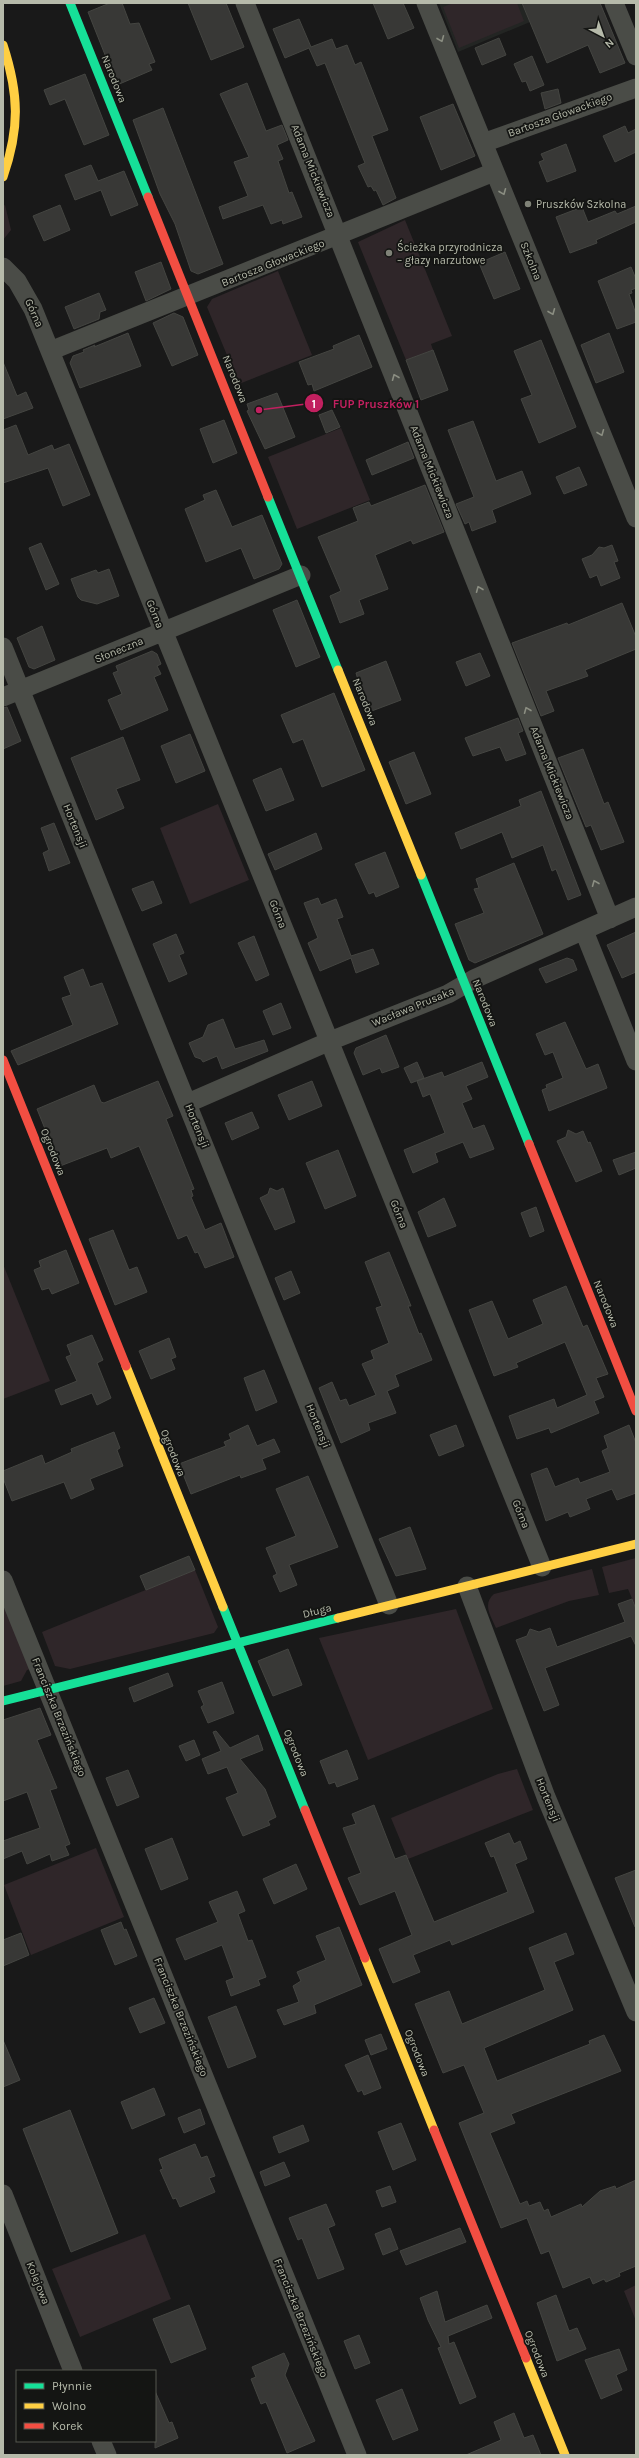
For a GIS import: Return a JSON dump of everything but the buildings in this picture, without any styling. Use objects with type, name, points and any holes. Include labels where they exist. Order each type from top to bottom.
[{"type":"street","name":"Narodowa","points":[[70,3],[636,1411]]},
{"type":"street","name":"Adama Mickiewicza","points":[[245,3],[610,919]]},
{"type":"street","name":"Szkolna","points":[[426,3],[636,518]]},
{"type":"street","points":[[614,3],[636,56]]},
{"type":"street","points":[[3,45],[15,85],[18,115],[16,134],[3,177]]},
{"type":"street","name":"Bartosza Głowackiego","points":[[484,143],[636,88]]},
{"type":"street","name":"Bartosza Głowackiego","points":[[50,351],[188,297],[494,172]]},
{"type":"street","name":"Górna","points":[[3,267],[12,274],[28,298],[50,351],[162,632],[330,1041],[542,1567]]},
{"type":"street","name":"Słoneczna","points":[[3,698],[301,575]]},
{"type":"street","name":"Hortensji","points":[[3,647],[389,1605]]},
{"type":"street","name":"Wacława Prusaka","points":[[188,1104],[330,1041],[448,994],[636,906]]},
{"type":"street","points":[[584,931],[636,1061]]},
{"type":"street","name":"Ogrodowa","points":[[3,1060],[565,2455]]},
{"type":"street","name":"Długa","points":[[3,1701],[636,1544]]},
{"type":"street","name":"Franciszka Brzezińskiego","points":[[3,1580],[357,2455]]},
{"type":"street","name":"Hortensji","points":[[467,1586],[546,1797],[636,2012]]},
{"type":"street","name":"Kolejowa","points":[[3,2194],[73,2370]]},
{"type":"street","points":[[101,2442],[107,2455]]},
{"type":"shaded area","points":[[439,3],[522,3],[530,22],[458,52]]},
{"type":"shaded area","points":[[453,3],[517,3],[524,21],[459,48],[443,7]]},
{"type":"shaded area","points":[[5,205],[11,230],[3,240],[3,206]]},
{"type":"shaded area","points":[[405,220],[452,336],[431,344],[433,350],[406,360],[358,242]]},
{"type":"shaded area","points":[[278,271],[312,355],[239,384],[207,307],[212,299]]},
{"type":"shaded area","points":[[341,428],[370,500],[297,529],[268,457]]},
{"type":"shaded area","points":[[218,804],[249,880],[190,904],[160,828]]},
{"type":"shaded area","points":[[3,1264],[50,1381],[3,1399]]},
{"type":"shaded area","points":[[636,1558],[636,1608],[628,1589],[609,1593],[602,1567]]},
{"type":"shaded area","points":[[592,1569],[599,1595],[569,1601],[496,1628],[488,1606],[490,1598],[494,1594]]},
{"type":"shaded area","points":[[195,1570],[218,1627],[214,1633],[70,1669],[55,1666],[42,1632]]},
{"type":"shaded area","points":[[7,1608],[31,1669],[27,1670],[21,1681],[3,1686],[3,1609]]},
{"type":"shaded area","points":[[456,1609],[493,1709],[368,1760],[319,1638]]},
{"type":"shaded area","points":[[517,1769],[533,1810],[408,1859],[391,1818],[498,1774]]},
{"type":"shaded area","points":[[96,1848],[124,1917],[31,1955],[4,1885]]},
{"type":"shaded area","points":[[145,2234],[171,2299],[80,2337],[52,2269]]},
{"type":"shaded area","points":[[636,2285],[636,2321],[624,2291]]},
{"type":"traffic: fast","points":[[70,3],[148,197]]},
{"type":"traffic: fast","points":[[268,497],[338,670]]},
{"type":"traffic: fast","points":[[421,875],[529,1144]]},
{"type":"traffic: fast","points":[[223,1607],[305,1810]]},
{"type":"traffic: fast","points":[[3,1701],[338,1618]]},
{"type":"traffic: slow","points":[[3,45],[15,95],[15,127],[9,159],[3,177]]},
{"type":"traffic: slow","points":[[338,670],[421,875]]},
{"type":"traffic: slow","points":[[126,1366],[223,1607]]},
{"type":"traffic: slow","points":[[338,1618],[636,1544]]},
{"type":"traffic: slow","points":[[365,1958],[434,2130]]},
{"type":"traffic: slow","points":[[526,2358],[565,2455]]},
{"type":"traffic: jam","points":[[148,197],[268,497]]},
{"type":"traffic: jam","points":[[3,1060],[126,1366]]},
{"type":"traffic: jam","points":[[529,1144],[636,1411]]},
{"type":"traffic: jam","points":[[305,1810],[365,1958]]},
{"type":"traffic: jam","points":[[434,2130],[526,2358]]},
{"type":"place","name":"Pruszków Szkolna","points":[[528,204]]},
{"type":"place","name":"Ścieżka przyrodnicza – głazy narzutowe","points":[[389,253]]},
{"type":"place","name":"FUP Pruszków 1","points":[[259,410]]}]
